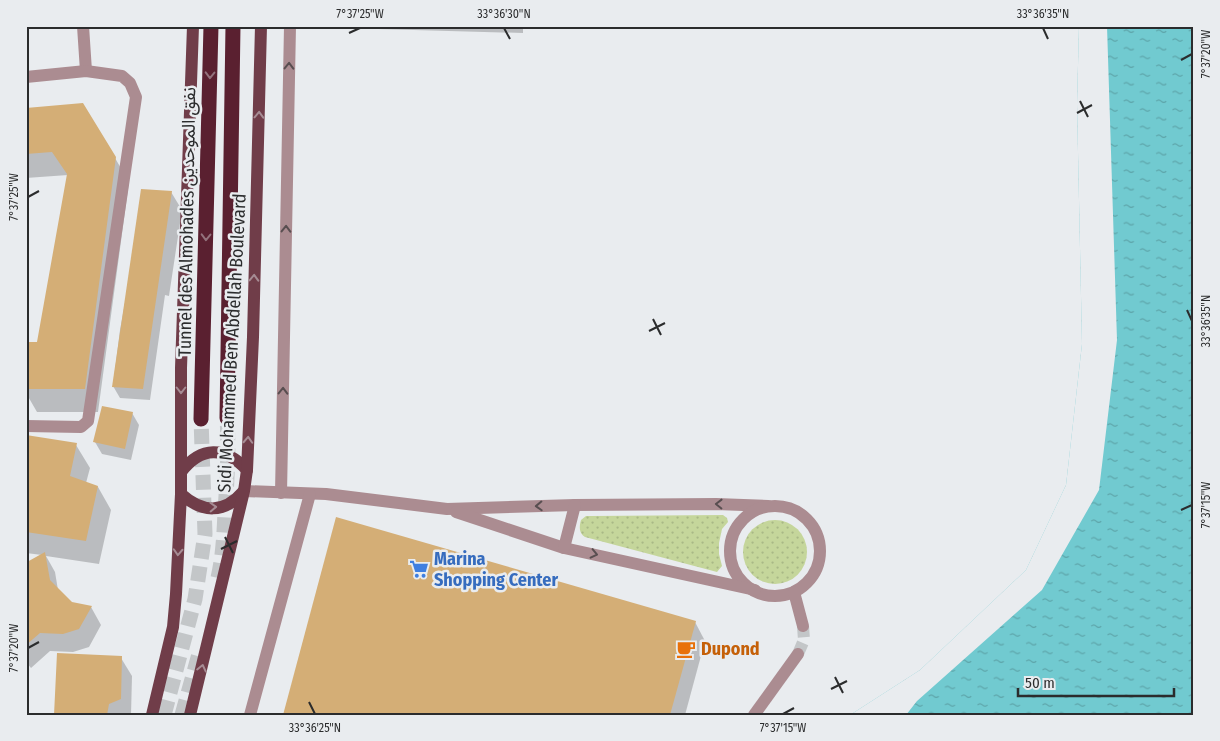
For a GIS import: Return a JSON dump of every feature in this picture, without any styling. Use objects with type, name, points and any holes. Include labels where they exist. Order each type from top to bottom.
[{"type":"highway","name":"Tunnel des Almohades نفق الموحدين","points":[[201,419],[211,26]]},
{"type":"highway","points":[[227,418],[233,26]]},
{"type":"main road","points":[[152,715],[173,626],[181,494],[181,368],[193,26]]},
{"type":"main road","name":"Sidi Mohammed Ben Abdellah Boulevard","points":[[190,715],[244,491],[247,470],[253,337],[262,26]]},
{"type":"main road","points":[[181,472],[189,461],[200,454],[213,452],[226,454],[238,460],[247,470]]},
{"type":"main road","points":[[181,494],[190,502],[201,507],[213,509],[225,506],[236,500],[244,491]]},
{"type":"street","points":[[83,26],[86,71]]},
{"type":"street","points":[[282,493],[290,26]]},
{"type":"street","points":[[26,77],[86,71],[122,76],[130,83],[136,97],[88,420],[81,427],[26,426]]},
{"type":"street","points":[[244,491],[326,494],[447,509],[575,504],[716,504],[780,506],[791,508],[810,522],[818,538],[820,555],[817,566],[808,581],[794,592],[783,595],[771,596],[749,588],[741,579],[731,558],[733,535],[739,524],[747,516],[768,506]]},
{"type":"street","points":[[250,715],[310,494]]},
{"type":"street","points":[[564,548],[575,504]]},
{"type":"street","points":[[447,509],[564,548],[755,590]]},
{"type":"street","points":[[794,592],[803,626]]},
{"type":"street","points":[[754,715],[798,654]]},
{"type":"green space","points":[[723,515],[727,518],[728,522],[722,529],[719,554],[722,566],[717,572],[585,537],[580,530],[581,520],[586,516]]},
{"type":"green space","points":[[769,520],[781,520],[798,529],[805,540],[807,552],[805,564],[798,575],[781,584],[769,584],[757,579],[748,570],[743,558],[743,546],[748,534],[757,525]]},
{"type":"water","points":[[1079,26],[1194,26],[1194,715],[850,715],[920,670],[1026,570],[1066,485],[1082,344],[1077,104]]},
{"type":"pier","points":[[1079,26],[1107,26],[1117,340],[1099,490],[1042,590],[917,701],[906,715],[850,715],[920,670],[1026,570],[1066,485],[1082,344],[1077,104]]},
{"type":"building","points":[[83,103],[116,157],[85,389],[26,389],[26,342],[37,342],[67,174],[52,152],[26,154],[26,108]]},
{"type":"building","points":[[141,189],[172,191],[143,389],[112,387]]},
{"type":"building","points":[[102,406],[133,412],[125,449],[93,442]]},
{"type":"building","points":[[26,435],[77,443],[70,476],[98,486],[86,541],[26,532]]},
{"type":"building","name":"Marina Shopping Center","points":[[336,517],[696,621],[670,715],[283,715]]},
{"type":"building","points":[[45,552],[50,580],[72,602],[92,606],[79,629],[63,634],[40,633],[26,645],[27,562]]},
{"type":"building","points":[[57,653],[122,656],[121,699],[109,704],[107,715],[54,715]]},
{"type":"tunnel","points":[[218,578],[224,528],[228,442],[227,418]]},
{"type":"tunnel","points":[[164,715],[195,599],[205,534],[201,419]]},
{"type":"tunnel","points":[[798,654],[804,640],[803,626]]},
{"type":"tunnel","points":[[182,715],[199,654]]},
{"type":"place","name":"Marina Shopping Center","points":[[419,569]]},
{"type":"place","name":"Dupond","points":[[686,649]]}]
